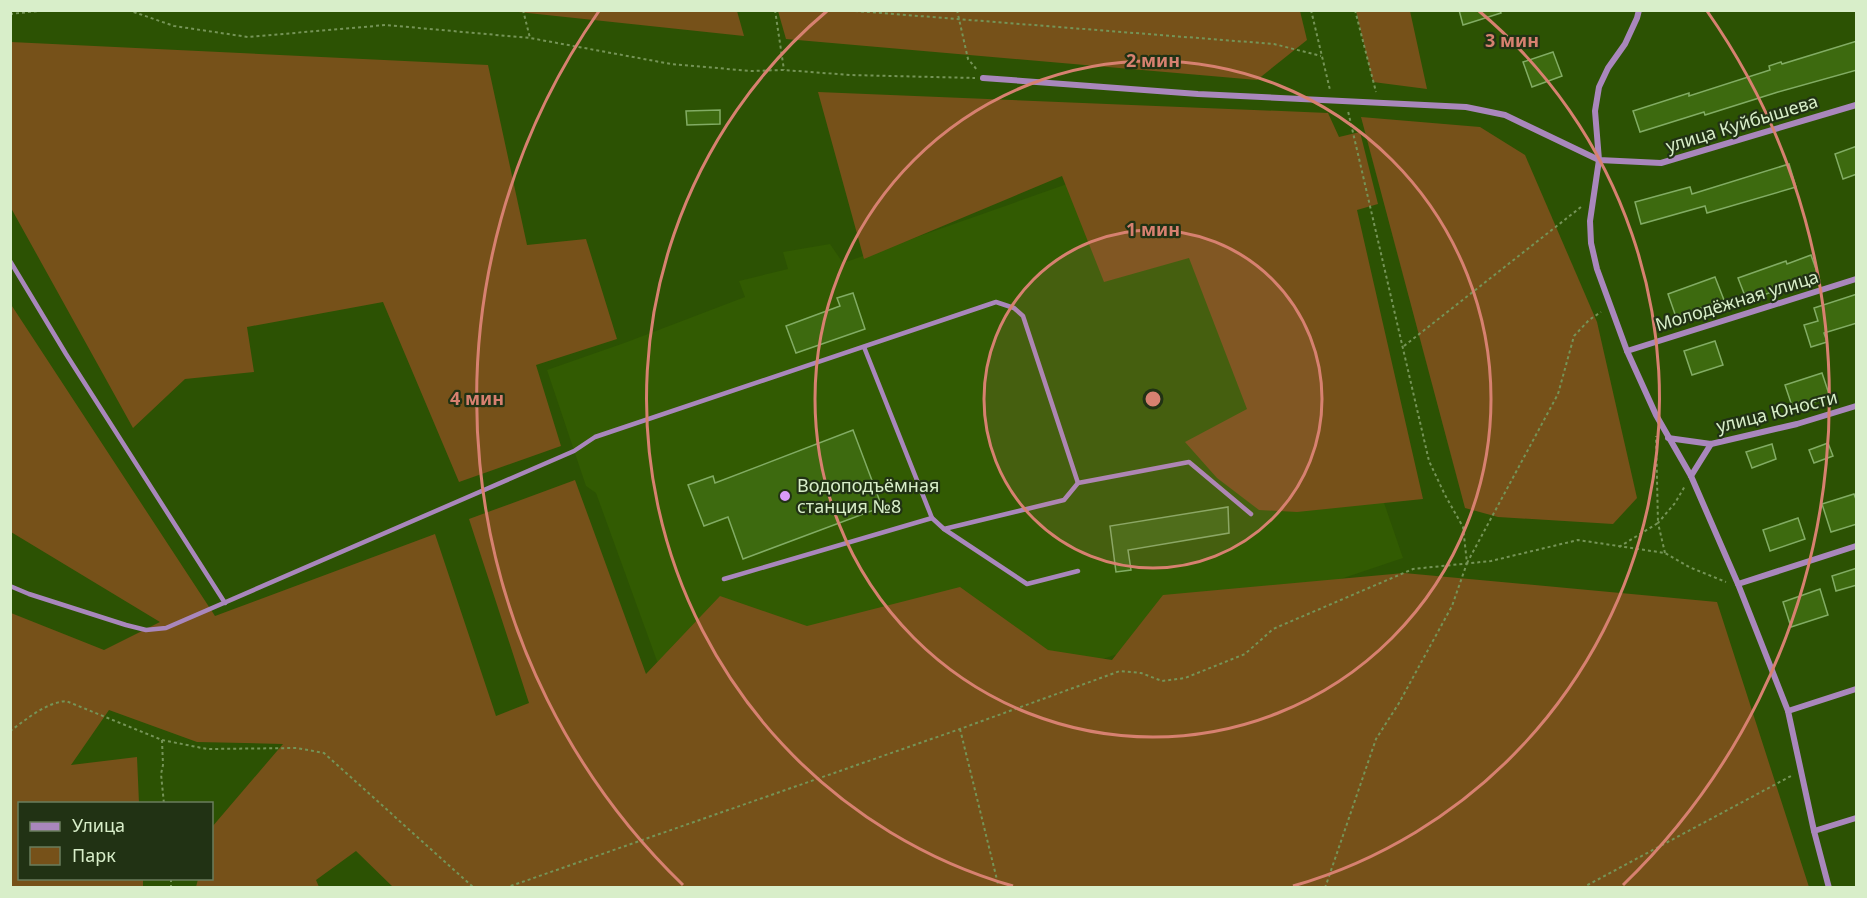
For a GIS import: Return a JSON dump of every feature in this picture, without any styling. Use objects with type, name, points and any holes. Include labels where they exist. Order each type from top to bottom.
[{"type":"street","points":[[1639,10],[1625,44],[1608,68],[1599,87],[1595,111],[1599,160],[1590,221],[1591,243],[1597,269],[1627,351],[1656,415],[1691,476],[1738,584],[1788,711],[1829,888]]},
{"type":"street","points":[[983,78],[1198,94],[1467,107],[1505,115],[1599,160]]},
{"type":"street","name":"улица Куйбышева","points":[[1599,160],[1661,163],[1857,105]]},
{"type":"street","name":"Молодёжная улица","points":[[1627,351],[1857,279]]},
{"type":"street","name":"улица Юности","points":[[1668,438],[1711,444],[1797,424],[1857,406]]},
{"type":"street","points":[[1691,476],[1711,444]]},
{"type":"street","points":[[1738,584],[1857,546]]},
{"type":"street","points":[[1788,711],[1857,689]]},
{"type":"street","points":[[1814,831],[1857,818]]},
{"type":"lane","points":[[10,261],[66,354],[225,603]]},
{"type":"lane","points":[[10,586],[28,594],[146,630],[166,628],[574,451],[595,437],[996,302],[1014,308],[1023,316],[1078,483]]},
{"type":"lane","points":[[864,348],[932,518],[944,529],[1027,584],[1078,572]]},
{"type":"lane","points":[[944,529],[1064,500],[1078,483],[1190,462],[1251,513]]},
{"type":"lane","points":[[724,579],[932,518]]},
{"type":"path","points":[[10,14],[48,10]]},
{"type":"path","points":[[128,10],[174,26],[248,37],[386,25],[530,38],[671,64],[751,71],[784,70],[850,75],[983,78]]},
{"type":"path","points":[[523,10],[530,38]]},
{"type":"path","points":[[775,10],[784,70]]},
{"type":"path","points":[[843,10],[1274,44],[1321,56]]},
{"type":"path","points":[[957,10],[968,59],[983,78]]},
{"type":"path","points":[[1311,10],[1332,102]]},
{"type":"path","points":[[1355,10],[1378,104]]},
{"type":"path","points":[[1346,102],[1429,461],[1463,527],[1467,563]]},
{"type":"path","points":[[1403,347],[1593,197]]},
{"type":"path","points":[[1325,888],[1376,739],[1399,703],[1452,606],[1467,563],[1558,394],[1574,336],[1588,320],[1610,306]]},
{"type":"path","points":[[1656,415],[1658,523],[1665,553]]},
{"type":"path","points":[[1619,547],[1658,523],[1675,503],[1691,476]]},
{"type":"path","points":[[505,888],[1120,671],[1141,674],[1162,681],[1185,678],[1245,654],[1273,629],[1413,569],[1491,561],[1578,540],[1665,553],[1722,582],[1738,584]]},
{"type":"path","points":[[10,731],[56,702],[66,701],[162,740],[207,749],[297,748],[324,753],[474,888]]},
{"type":"path","points":[[960,729],[999,888]]},
{"type":"path","points":[[162,740],[161,774],[164,802]]},
{"type":"path","points":[[1582,888],[1801,770]]},
{"type":"shaded area","points":[[1252,119],[1403,558],[705,793],[596,493],[586,486],[547,370],[745,297],[739,281],[788,269],[783,252],[830,244],[843,263]]},
{"type":"green space","points":[[509,11],[737,11],[744,36]]},
{"type":"green space","points":[[778,11],[1300,11],[1307,40],[1257,80],[786,39]]},
{"type":"green space","points":[[1356,11],[1410,11],[1427,89],[1373,82]]},
{"type":"green space","points":[[11,42],[488,65],[527,245],[586,239],[617,339],[536,365],[561,446],[459,482],[383,302],[247,327],[254,372],[185,379],[133,428],[11,208]]},
{"type":"green space","points":[[818,92],[1328,113],[1339,137],[1360,132],[1378,204],[1357,210],[1423,499],[1297,512],[1259,510],[1217,478],[1185,442],[1247,409],[1189,258],[1104,282],[1062,176],[864,259]]},
{"type":"green space","points":[[1361,117],[1480,127],[1525,155],[1597,322],[1637,498],[1613,524],[1498,517],[1465,508]]},
{"type":"green space","points":[[10,303],[215,616],[435,534],[496,716],[529,703],[469,519],[575,480],[646,674],[720,596],[807,626],[960,587],[1048,650],[1112,660],[1163,595],[1404,573],[1717,602],[1809,887],[394,888],[356,851],[316,880],[319,887],[196,887],[198,880],[213,880],[213,826],[283,744],[197,742],[109,710],[71,765],[137,757],[139,802],[18,802],[18,880],[143,880],[143,887],[11,887],[11,613],[104,650],[160,622],[11,532]]},
{"type":"building","points":[[1459,10],[1500,10],[1501,13],[1463,25]]},
{"type":"building","points":[[1857,41],[1857,70],[1640,132],[1633,111],[1770,70],[1769,66],[1781,62],[1782,64]]},
{"type":"building","points":[[1553,52],[1562,76],[1532,87],[1523,62]]},
{"type":"building","points":[[720,110],[720,124],[687,125],[686,111]]},
{"type":"building","points":[[1857,146],[1857,174],[1843,179],[1835,154]]},
{"type":"building","points":[[1789,164],[1796,187],[1707,213],[1705,206],[1641,224],[1635,202],[1690,187],[1692,194]]},
{"type":"building","points":[[1811,255],[1817,272],[1793,281],[1794,284],[1747,301],[1738,278]]},
{"type":"building","points":[[1715,277],[1724,300],[1676,317],[1668,294]]},
{"type":"building","points":[[853,293],[865,329],[796,353],[786,326],[840,306],[837,298]]},
{"type":"building","points":[[1857,294],[1857,323],[1824,333],[1827,342],[1811,347],[1804,325],[1818,321],[1814,308]]},
{"type":"building","points":[[1715,341],[1723,365],[1692,375],[1684,351]]},
{"type":"building","points":[[1822,373],[1830,397],[1793,409],[1785,385]]},
{"type":"building","name":"Водоподъёмная станция №8","points":[[853,430],[882,507],[743,559],[728,517],[704,526],[688,485],[713,476],[715,483]]},
{"type":"building","points":[[1828,443],[1833,456],[1814,463],[1809,450]]},
{"type":"building","points":[[1772,444],[1776,459],[1752,468],[1746,452]]},
{"type":"building","points":[[1854,494],[1857,502],[1857,524],[1831,532],[1822,504]]},
{"type":"building","points":[[1228,507],[1229,533],[1128,550],[1131,570],[1116,572],[1110,526]]},
{"type":"building","points":[[1798,518],[1805,539],[1770,551],[1763,530]]},
{"type":"building","points":[[1857,568],[1857,585],[1836,591],[1832,576]]},
{"type":"building","points":[[1820,589],[1828,615],[1791,627],[1783,602]]},
{"type":"place","name":"Водоподъёмная станция №8","points":[[785,496]]}]
